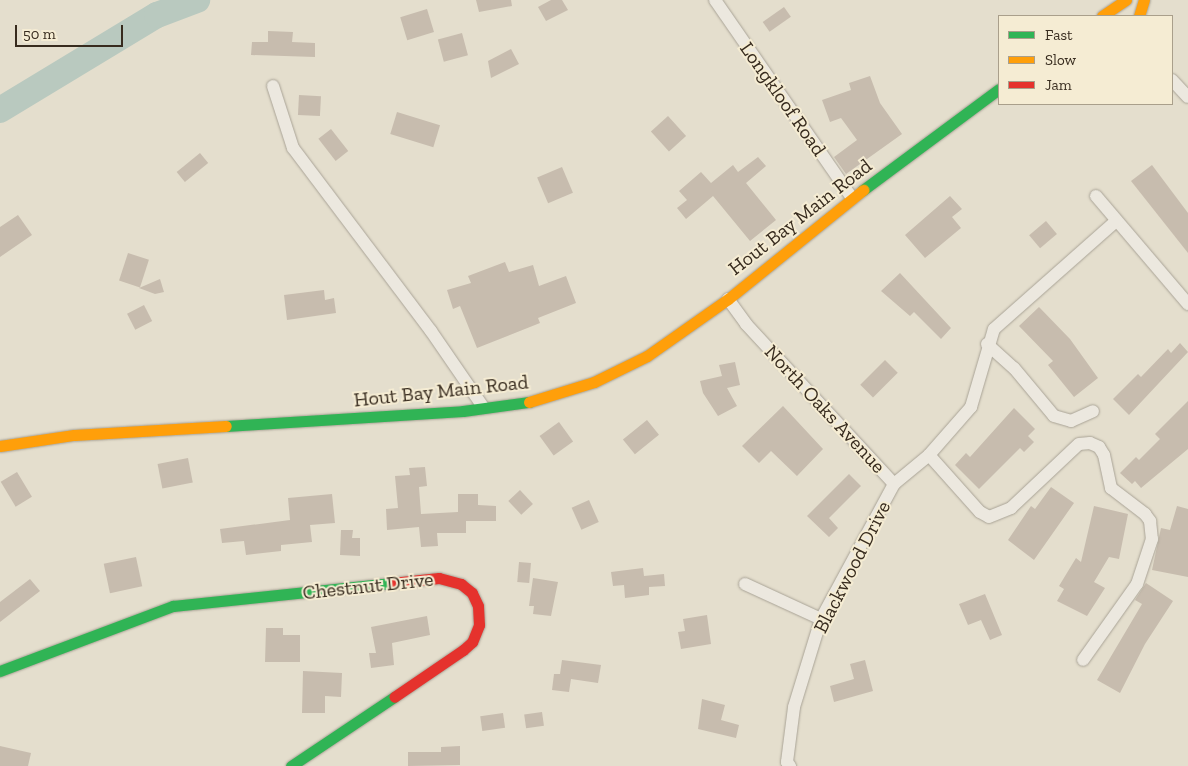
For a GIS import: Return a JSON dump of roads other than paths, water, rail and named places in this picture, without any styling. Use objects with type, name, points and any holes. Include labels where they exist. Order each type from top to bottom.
[{"type":"main road","points":[[1139,15],[1144,0]]},
{"type":"main road","points":[[1104,15],[1123,2]]},
{"type":"main road","name":"Hout Bay Main Road","points":[[0,446],[74,435],[385,417],[522,404],[594,382],[647,356],[728,298],[852,198],[998,91]]},
{"type":"main road","name":"Chestnut Drive","points":[[0,671],[173,606],[439,578],[461,584],[472,593],[478,606],[479,625],[472,642],[463,650],[291,766]]},
{"type":"street","name":"Longkloof Road","points":[[714,0],[852,198]]},
{"type":"street","points":[[1123,2],[1125,15]]},
{"type":"street","points":[[1179,82],[1188,97]]},
{"type":"street","points":[[273,86],[293,148],[431,332],[484,408]]},
{"type":"street","points":[[1096,196],[1188,304]]},
{"type":"street","name":"North Oaks Avenue","points":[[728,298],[746,324],[894,484],[929,456],[971,407],[980,382],[987,344],[1001,322],[1116,221]]},
{"type":"street","points":[[987,344],[1014,368],[1054,416],[1071,421],[1093,411]]},
{"type":"street","points":[[929,456],[980,512],[988,517],[1011,508],[1079,444],[1090,443],[1099,447],[1104,455],[1111,488],[1150,521],[1152,539],[1137,584],[1083,660]]},
{"type":"street","name":"Blackwood Drive","points":[[786,765],[794,707],[821,619],[894,484]]},
{"type":"street","points":[[745,584],[821,619]]},
{"type":"waterway","points":[[0,110],[157,15],[197,0]]}]
